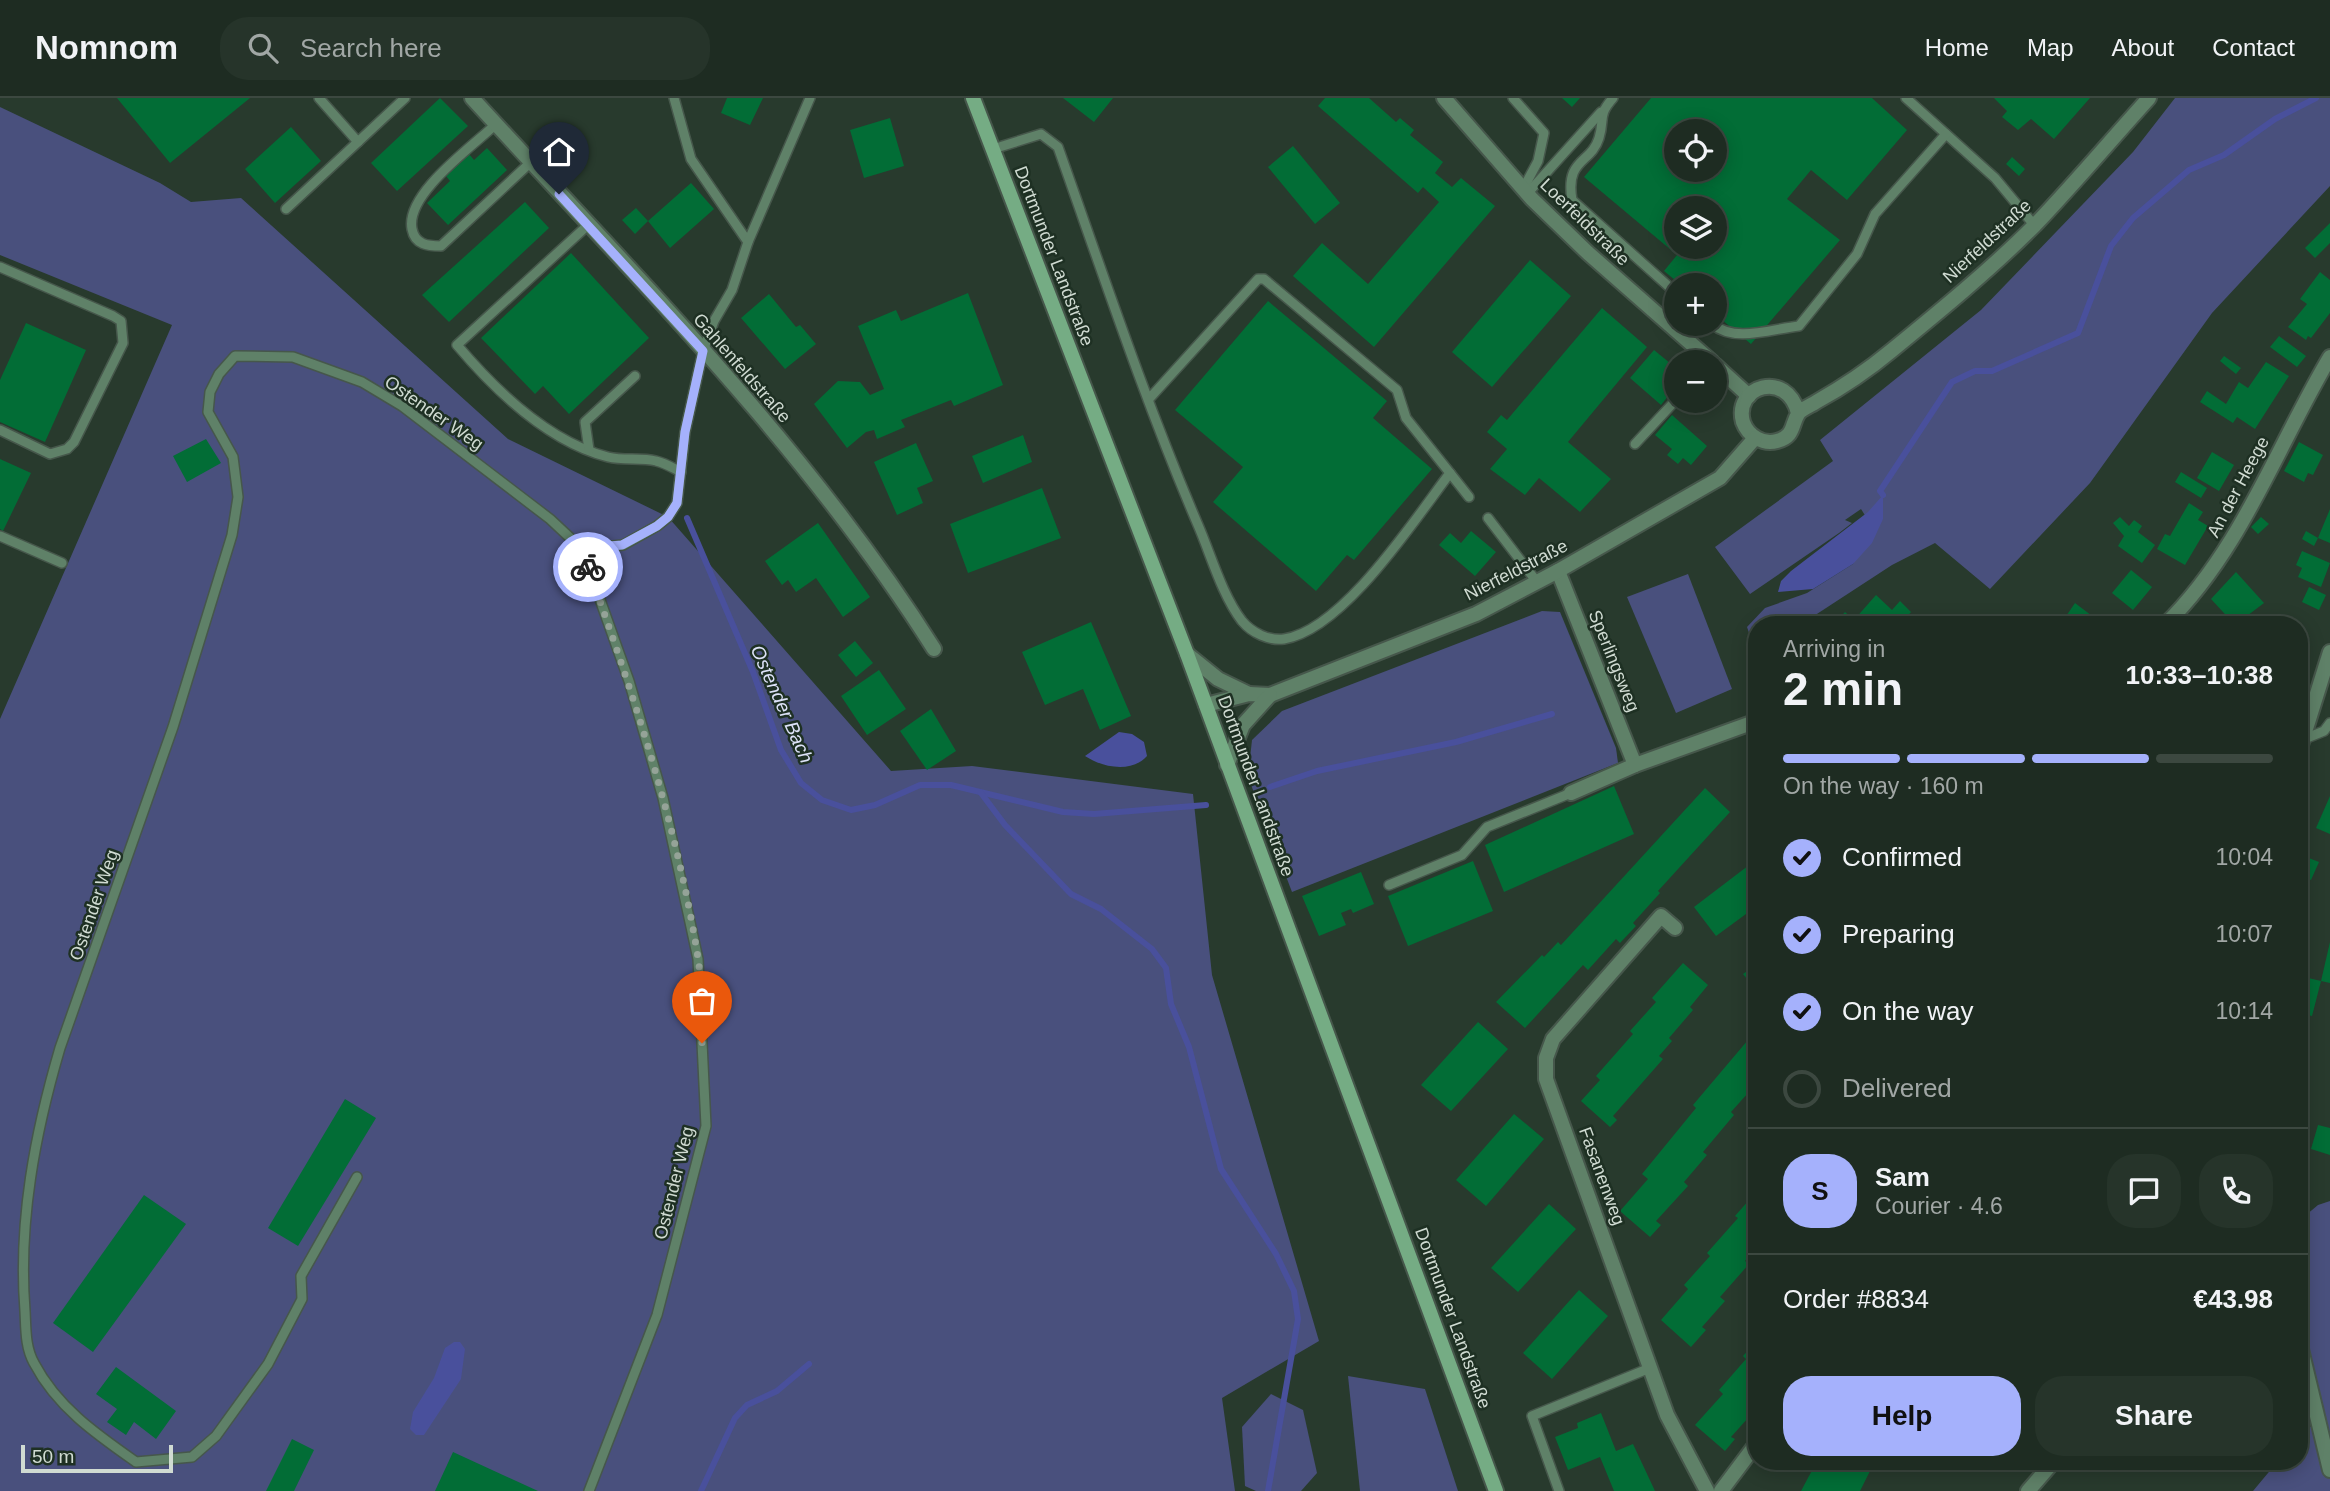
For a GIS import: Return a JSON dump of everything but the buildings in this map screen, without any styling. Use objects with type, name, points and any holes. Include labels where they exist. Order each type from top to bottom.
[{"type":"main road","name":"Dortmunder Landstraße","points":[[973,98],[1188,654],[1496,1491]]},
{"type":"street","name":"Gahlenfeldstraße","points":[[472,98],[703,351],[888,576],[934,649]]},
{"type":"street","name":"Loerfeldstraße","points":[[1444,98],[1525,191],[1588,253],[1696,350]]},
{"type":"street","name":"Nierfeldstraße","points":[[1206,705],[1249,694],[1270,695],[1476,614],[1558,571],[1720,478],[1755,438],[1765,442],[1780,440],[1791,432],[1798,413],[1860,376],[1949,303],[2034,226],[2149,98]]},
{"type":"street","name":"An der Heege","points":[[2173,616],[2210,574],[2232,543],[2330,357]]},
{"type":"street","name":"Loerfeldstraße","points":[[1727,377],[1749,396]]},
{"type":"street","points":[[1755,438],[1743,421],[1743,409],[1749,396],[1763,387],[1777,387],[1786,391],[1796,401],[1798,413]]},
{"type":"street","name":"Sperlingsweg","points":[[1558,571],[1635,765]]},
{"type":"street","points":[[2308,722],[2330,652]]},
{"type":"street","name":"Nierfeldstraße","points":[[1188,654],[1218,679],[1249,694]]},
{"type":"street","name":"Nierfeldstraße","points":[[1227,765],[1242,725],[1270,695]]},
{"type":"street","points":[[1572,793],[1635,765],[1748,724]]},
{"type":"street","name":"Fasanenweg","points":[[1675,928],[1661,916],[1553,1039],[1546,1058],[1546,1079],[1667,1415],[1707,1491]]},
{"type":"street","points":[[2308,1378],[2330,1470]]},
{"type":"street","points":[[1721,1491],[1748,1455]]},
{"type":"street","points":[[2028,1491],[2046,1470]]},
{"type":"lane","points":[[319,98],[358,142]]},
{"type":"lane","points":[[286,209],[405,98]]},
{"type":"lane","points":[[674,98],[691,159],[748,242]]},
{"type":"lane","points":[[582,548],[622,545],[657,526],[668,517],[677,503],[685,432],[703,351],[714,321],[732,290],[748,242],[810,98]]},
{"type":"lane","points":[[1513,98],[1544,133],[1538,161],[1525,191]]},
{"type":"lane","points":[[1525,191],[1613,98]]},
{"type":"lane","points":[[1906,98],[1995,178],[2034,226]]},
{"type":"lane","points":[[1601,112],[1599,139],[1576,166],[1570,184],[1572,200],[1664,282]]},
{"type":"lane","points":[[496,124],[427,188],[413,208],[411,226],[414,238],[425,246],[441,246],[531,162]]},
{"type":"lane","points":[[992,149],[1041,134],[1058,147],[1149,400],[1235,610],[1252,630],[1269,638],[1285,639],[1308,630],[1359,590],[1450,473]]},
{"type":"lane","points":[[1727,333],[1799,326],[1857,254],[1875,214],[1946,134]]},
{"type":"lane","points":[[588,225],[457,345],[477,369],[510,399],[563,438],[589,450],[627,461],[655,460],[681,472]]},
{"type":"lane","points":[[0,267],[113,316],[121,321],[123,343],[80,432],[67,449],[51,454],[0,430]]},
{"type":"lane","points":[[1149,400],[1258,279],[1264,279],[1397,390],[1406,418],[1469,497]]},
{"type":"lane","name":"Ostender Weg","points":[[357,1177],[301,1276],[302,1299],[268,1364],[216,1436],[192,1457],[136,1462],[64,1407],[33,1362],[27,1347],[23,1286],[30,1172],[44,1102],[173,727],[232,535],[238,497],[233,457],[208,412],[209,392],[219,374],[235,356],[293,358],[362,382],[402,406],[550,519],[582,548],[629,681],[663,798],[698,959],[705,1126],[657,1315],[589,1491]]},
{"type":"lane","points":[[589,450],[585,422],[635,376]]},
{"type":"lane","points":[[1635,444],[1664,413]]},
{"type":"lane","points":[[1488,518],[1537,582]]},
{"type":"lane","points":[[0,536],[62,563]]},
{"type":"lane","points":[[2308,740],[2324,731],[2330,723]]},
{"type":"lane","points":[[1390,885],[1462,855],[1487,827],[1572,793]]},
{"type":"lane","points":[[1559,1491],[1532,1416],[1650,1368]]},
{"type":"shaded area","points":[[2175,98],[2330,98],[2330,186],[2212,313],[2090,483],[1990,589],[1935,543],[1892,565],[1814,616],[1757,616],[1765,608],[1807,593],[1853,564],[1868,520],[1861,509],[1845,520],[1852,523],[1839,533],[1750,594],[1715,547],[1833,461],[1820,440],[1981,310],[2133,152]]},
{"type":"shaded area","points":[[0,107],[160,183],[191,202],[241,198],[508,439],[668,517],[891,771],[972,766],[1193,794],[1212,975],[1319,1341],[1222,1398],[1235,1491],[0,1491],[0,719],[172,325],[0,255]]},
{"type":"shaded area","points":[[1688,574],[1732,689],[1676,713],[1627,597]]},
{"type":"shaded area","points":[[1542,611],[1560,612],[1616,748],[1618,763],[1292,892],[1248,777],[1252,740],[1282,711]]},
{"type":"shaded area","points":[[2330,1201],[2330,1491],[2253,1491],[2270,1470],[2308,1470],[2308,1429],[2314,1423],[2308,1396],[2308,1213],[2318,1205]]},
{"type":"shaded area","points":[[1348,1376],[1425,1389],[1458,1491],[1360,1491]]},
{"type":"shaded area","points":[[1271,1394],[1303,1410],[1317,1473],[1301,1491],[1256,1491],[1245,1486],[1242,1427]]},
{"type":"water","points":[[1883,495],[1883,519],[1872,543],[1853,564],[1813,589],[1778,592],[1781,581],[1791,571],[1868,512]]},
{"type":"water","points":[[1119,732],[1132,734],[1144,742],[1147,756],[1134,765],[1117,767],[1085,756]]},
{"type":"water","points":[[454,1342],[460,1342],[465,1349],[461,1379],[424,1435],[416,1435],[410,1429],[413,1412],[434,1378],[445,1348]]},
{"type":"waterway","points":[[1883,495],[1880,491],[1952,382],[1975,371],[1992,371],[2078,333],[2111,246],[2133,218],[2189,170],[2224,155],[2275,119],[2316,98]]},
{"type":"waterway","name":"Ostender Bach","points":[[687,518],[753,672],[781,750],[801,783],[822,800],[851,810],[875,805],[920,785],[951,785],[1063,812],[1094,814],[1206,805]]},
{"type":"waterway","points":[[1270,787],[1317,771],[1456,742],[1552,714]]},
{"type":"waterway","points":[[981,793],[1005,825],[1071,894],[1101,909],[1152,949],[1166,968],[1171,1004],[1189,1047],[1221,1169],[1276,1254],[1294,1291],[1298,1319],[1268,1491]]},
{"type":"waterway","points":[[701,1491],[735,1418],[747,1405],[777,1391],[809,1364]]},
{"type":"way so far","points":[[588,567],[629,681],[663,798],[698,959],[702,1043]]},
{"type":"route","points":[[559,194],[703,351],[685,432],[677,503],[668,517],[657,526],[622,545],[582,548],[588,567]]}]
